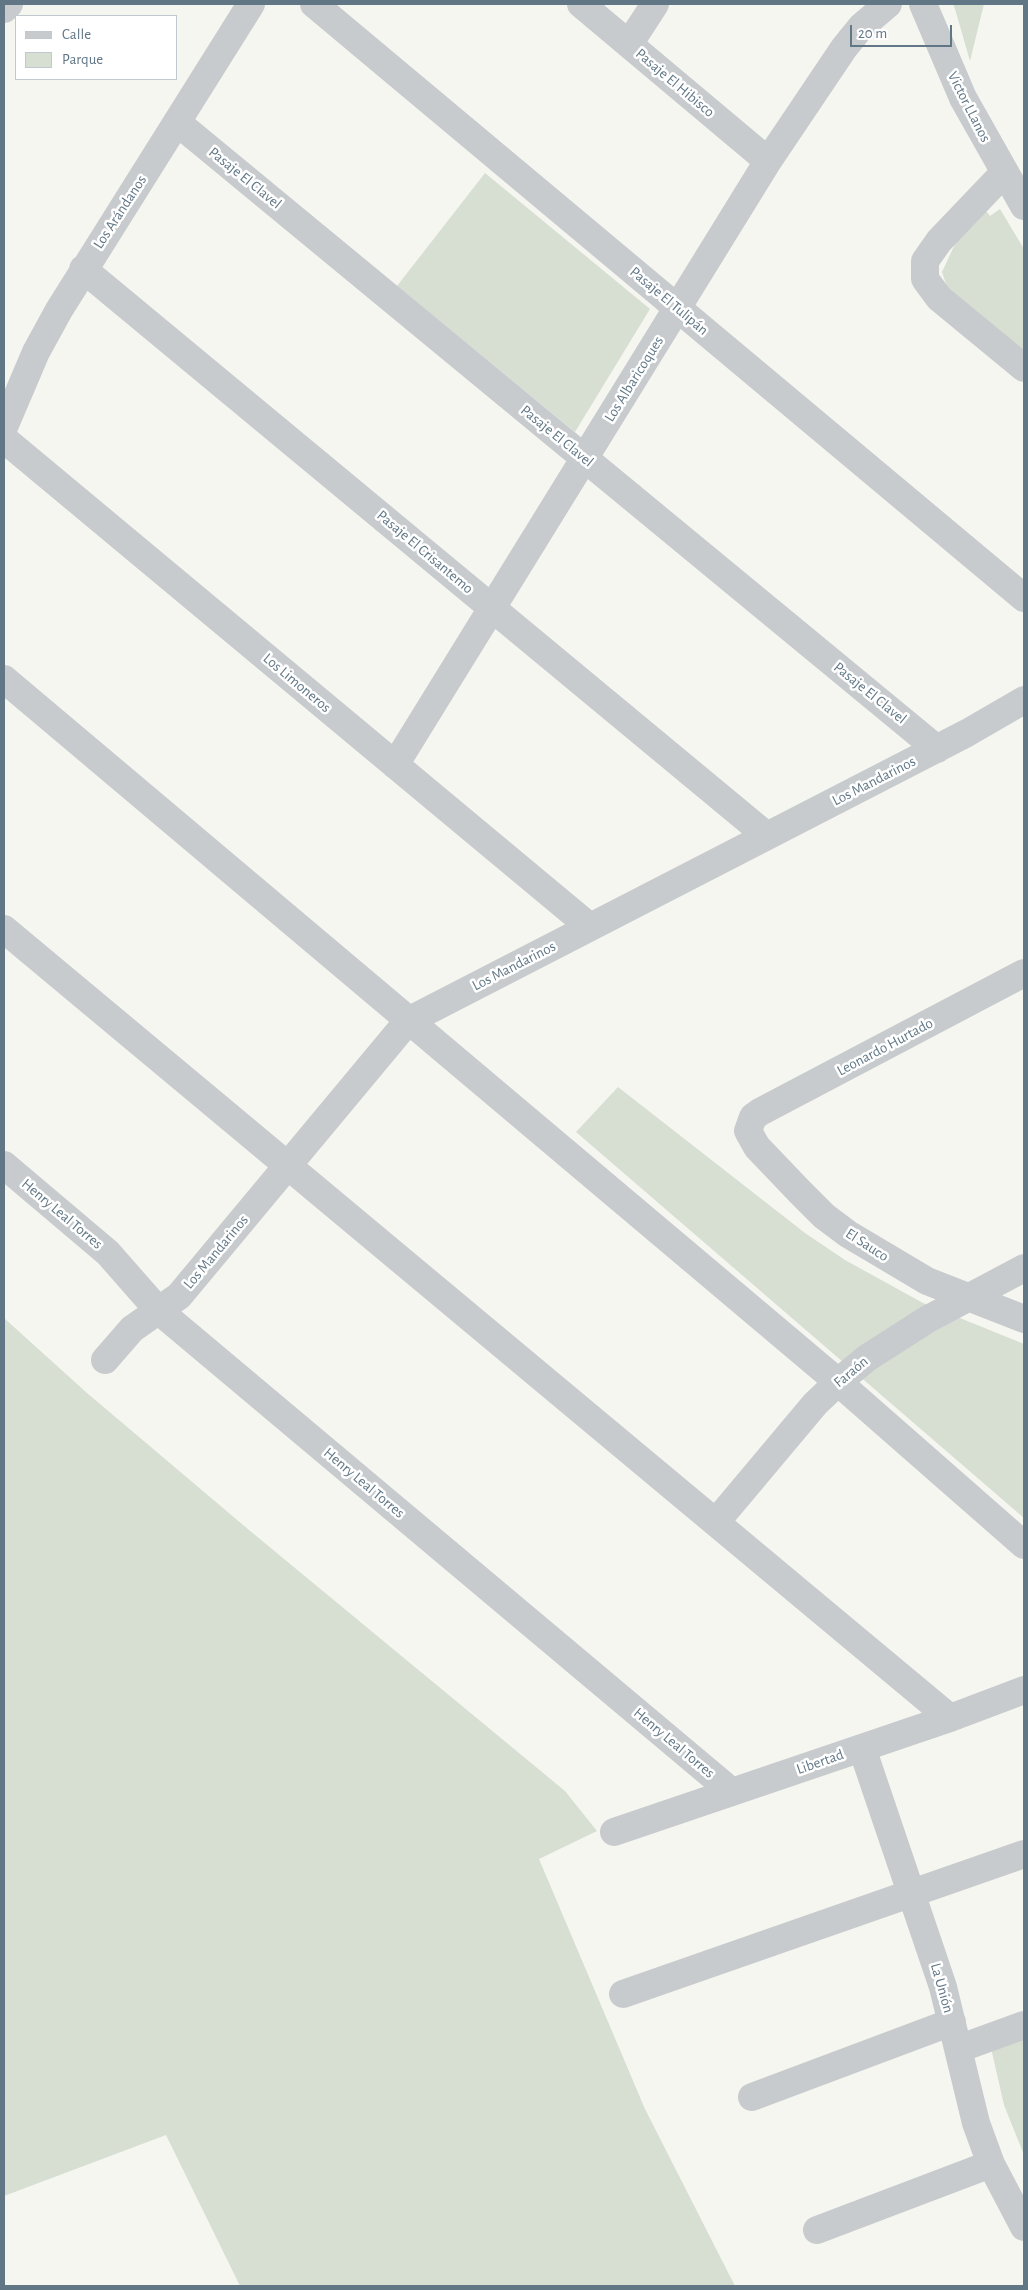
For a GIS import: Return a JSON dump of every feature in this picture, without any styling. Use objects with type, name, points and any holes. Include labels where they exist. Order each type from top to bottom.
[{"type":"street","name":"Los Arándanos","points":[[4,427],[36,352],[83,269],[178,123],[250,4]]},
{"type":"street","name":"Pasaje El Tulipán","points":[[314,4],[1024,598]]},
{"type":"street","name":"Pasaje El Hibisco","points":[[581,4],[768,161]]},
{"type":"street","points":[[629,44],[655,4]]},
{"type":"street","name":"Los Albaricoques","points":[[395,766],[768,161],[844,48],[861,27],[888,4]]},
{"type":"street","name":"Victor LLanos","points":[[923,4],[963,98],[1024,206]]},
{"type":"street","name":"Pasaje El Clavel","points":[[178,123],[937,749]]},
{"type":"street","points":[[1004,172],[940,241],[925,261],[925,279],[938,298],[1024,368]]},
{"type":"street","name":"Pasaje El Crisantemo","points":[[83,269],[767,836]]},
{"type":"street","name":"Los Limoneros","points":[[4,439],[590,927]]},
{"type":"street","points":[[4,679],[838,1382],[1024,1546]]},
{"type":"street","name":"Los Mandarinos","points":[[105,1360],[132,1329],[178,1296],[408,1021],[937,749],[1024,700]]},
{"type":"street","points":[[4,929],[950,1718]]},
{"type":"street","name":"Leonardo Hurtado","points":[[750,1123],[753,1117],[760,1112],[1024,973]]},
{"type":"street","name":"El Sauco","points":[[750,1123],[748,1131],[757,1147],[824,1216],[894,1263],[927,1281],[1024,1319]]},
{"type":"street","name":"Henry Leal Torres","points":[[4,1166],[108,1253],[158,1310],[732,1792]]},
{"type":"street","name":"Faraón","points":[[716,1522],[815,1404],[838,1382],[898,1337],[1024,1268]]},
{"type":"street","name":"Libertad","points":[[614,1832],[950,1718],[1024,1690]]},
{"type":"street","name":"La Unión","points":[[862,1748],[943,1987],[976,2123],[991,2164],[1016,2193],[1024,2227]]},
{"type":"street","points":[[623,1994],[1024,1854]]},
{"type":"street","points":[[752,2097],[952,2022]]},
{"type":"street","points":[[958,2049],[1024,2025]]},
{"type":"street","points":[[816,2230],[991,2164]]},
{"type":"green space","points":[[953,4],[984,4],[970,61],[955,9]]},
{"type":"green space","points":[[485,173],[650,309],[575,432],[397,286]]},
{"type":"green space","points":[[981,205],[990,216],[1000,209],[1024,249],[1024,354],[947,287],[942,272],[955,244]]},
{"type":"green space","points":[[618,1087],[805,1233],[845,1260],[923,1303],[1024,1344],[1024,1518],[576,1132]]},
{"type":"green space","points":[[4,1318],[87,1393],[249,1530],[565,1791],[597,1831],[539,1859],[645,2109],[735,2286],[240,2286],[166,2135],[4,2196]]},
{"type":"green space","points":[[1024,2037],[1024,2155],[1004,2105],[991,2048]]}]
